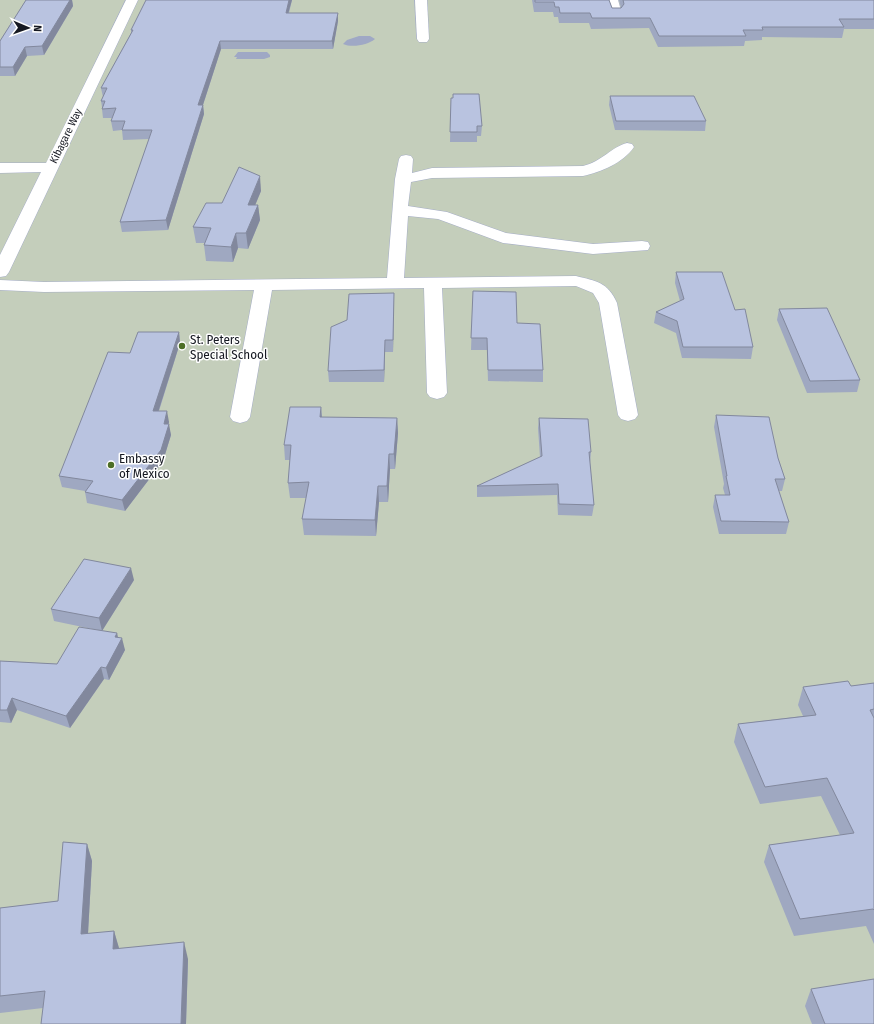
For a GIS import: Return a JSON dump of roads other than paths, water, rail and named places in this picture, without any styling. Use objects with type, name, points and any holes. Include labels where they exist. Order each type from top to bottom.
[{"type":"street","name":"Kibagare Way","points":[[0,272],[132,0]]},
{"type":"street","points":[[421,0],[422,39]]},
{"type":"street","points":[[612,0],[616,14]]},
{"type":"street","points":[[404,179],[432,173],[583,171],[595,169],[607,163],[627,147]]},
{"type":"street","points":[[395,283],[400,210],[406,159]]},
{"type":"street","points":[[0,168],[50,167]]},
{"type":"street","points":[[400,210],[442,215],[503,238],[593,249],[642,246]]},
{"type":"street","points":[[0,285],[44,287],[576,281],[596,287],[604,293],[608,303],[628,415]]},
{"type":"street","points":[[433,283],[437,394]]},
{"type":"street","points":[[240,417],[264,284]]},
{"type":"water","points":[[359,36],[370,36],[375,39],[360,45],[351,46],[343,44],[347,40]]},
{"type":"water","points":[[238,52],[267,52],[270,57],[264,59],[236,59],[237,57],[234,57]]},
{"type":"place","name":"St. Peters Special School","points":[[182,346]]},
{"type":"place","name":"Embassy of Mexico","points":[[111,465]]}]
